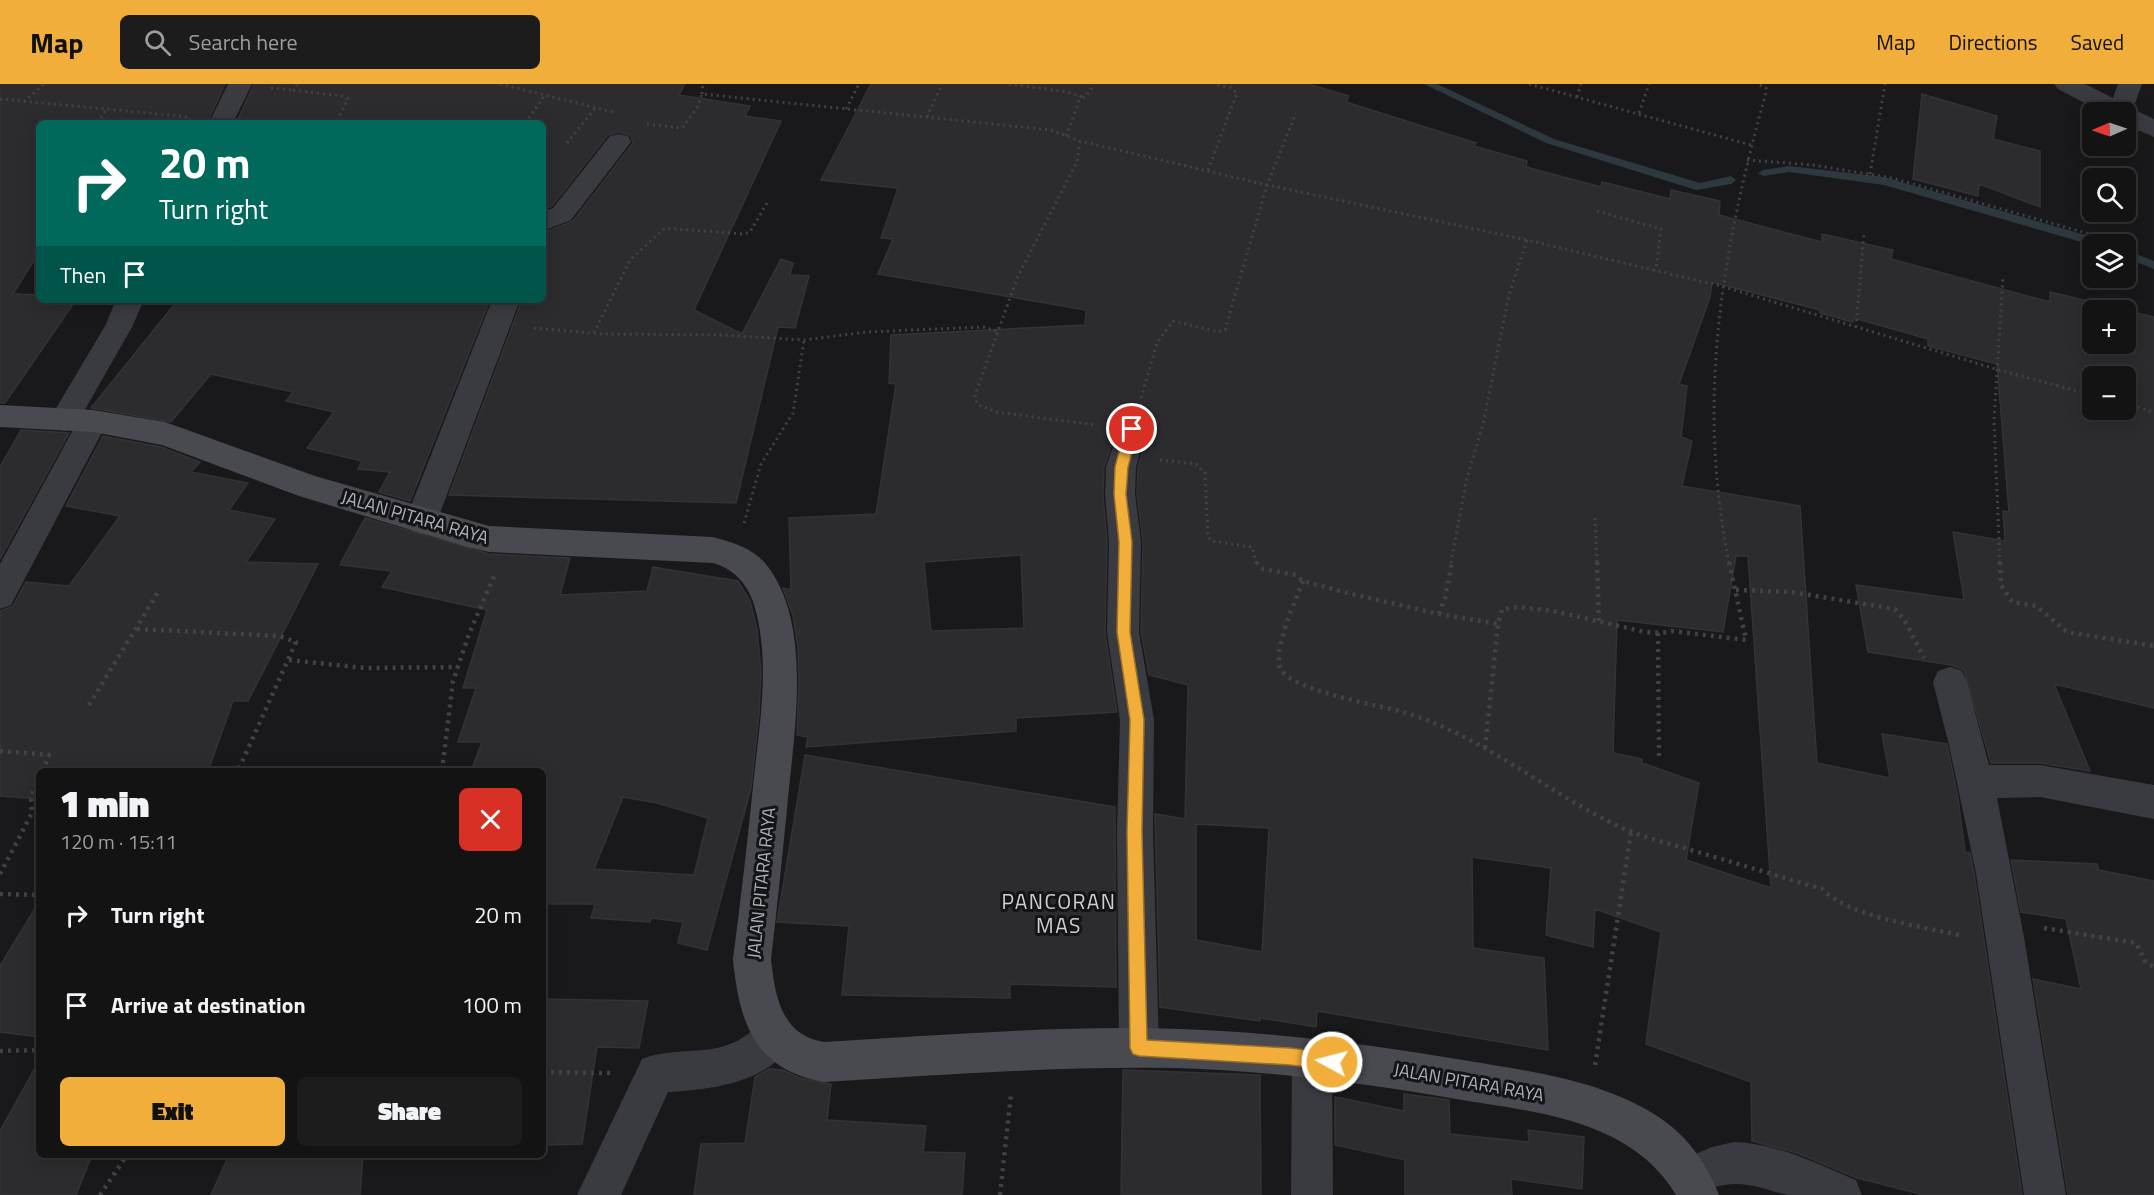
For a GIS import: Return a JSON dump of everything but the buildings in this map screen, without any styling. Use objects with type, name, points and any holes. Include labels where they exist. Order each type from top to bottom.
[{"type":"main road","name":"JALAN PITARA RAYA","points":[[0,416],[79,420],[174,437],[310,487],[467,534],[510,541],[668,546],[712,550],[735,556],[748,566],[762,584],[768,598],[774,620],[778,656],[778,709],[752,960],[758,998],[775,1036],[784,1048],[810,1062],[1016,1051],[1139,1048],[1312,1059],[1411,1070],[1528,1091],[1592,1107],[1636,1127],[1658,1141],[1675,1157],[1694,1186]]},
{"type":"street","points":[[222,120],[240,84]]},
{"type":"street","points":[[2066,84],[2101,102]]},
{"type":"street","points":[[2124,102],[2130,84]]},
{"type":"street","points":[[2136,120],[2154,129]]},
{"type":"street","points":[[546,221],[562,214],[619,142]]},
{"type":"street","points":[[0,594],[79,420],[129,303]]},
{"type":"street","points":[[421,520],[501,312]]},
{"type":"street","points":[[1128,442],[1121,467],[1120,494],[1125,542],[1124,632],[1137,720],[1135,832],[1139,1048]]},
{"type":"street","points":[[1950,682],[1976,782],[2045,1195]]},
{"type":"street","points":[[1976,782],[2040,782],[2154,802]]},
{"type":"street","points":[[598,1195],[614,1168],[656,1073],[700,1071],[745,1059],[775,1036]]},
{"type":"street","points":[[1312,1059],[1312,1195]]},
{"type":"street","points":[[1694,1186],[1715,1166],[1736,1162],[1767,1168],[1841,1195]]},
{"type":"path","points":[[23,102],[44,84]]},
{"type":"path","points":[[297,84],[294,90],[342,96],[348,99],[338,120]]},
{"type":"path","points":[[500,84],[608,110],[635,122],[670,128],[682,128],[698,108],[703,84]]},
{"type":"path","points":[[846,109],[859,84]]},
{"type":"path","points":[[927,117],[942,84]]},
{"type":"path","points":[[1009,84],[1068,92],[1082,97]]},
{"type":"path","points":[[1066,136],[1082,97],[1090,92],[1093,84]]},
{"type":"path","points":[[1208,170],[1237,93],[1231,88],[1214,84]]},
{"type":"path","points":[[1529,84],[1751,145]]},
{"type":"path","points":[[1577,97],[1581,84]]},
{"type":"path","points":[[1639,113],[1649,84]]},
{"type":"path","points":[[1485,748],[1498,624],[1502,609],[1514,606],[1530,607],[1599,623],[1658,633],[1672,631],[1746,640],[1720,513],[1714,460],[1713,371],[1721,286],[1747,160],[1766,92],[1766,88],[1758,84]]},
{"type":"path","points":[[1870,174],[1886,84]]},
{"type":"path","points":[[702,94],[1051,130],[1080,141],[1267,185],[1527,240],[1721,286],[1999,370],[2082,392]]},
{"type":"path","points":[[527,120],[545,95]]},
{"type":"path","points":[[0,99],[211,120]]},
{"type":"path","points":[[567,143],[596,107]]},
{"type":"path","points":[[100,120],[106,110]]},
{"type":"path","points":[[1128,442],[1157,343],[1173,321],[1218,332],[1225,330],[1267,185],[1296,113]]},
{"type":"path","points":[[619,142],[635,122]]},
{"type":"path","points":[[1080,141],[1077,162],[1018,276],[975,395],[976,404],[996,412],[1128,442],[1201,466],[1205,473],[1208,537],[1212,541],[1252,548],[1258,567],[1296,575],[1303,581],[1439,614],[1498,624]]},
{"type":"path","points":[[1747,160],[1813,165],[1870,174],[1954,194],[2092,234]]},
{"type":"path","points":[[594,333],[630,261],[665,228],[743,234],[750,232],[767,203]]},
{"type":"path","points":[[1597,211],[1661,229],[1656,271]]},
{"type":"path","points":[[1856,327],[1864,234]]},
{"type":"path","points":[[1439,614],[1445,598],[1466,482],[1483,424],[1509,295],[1527,240]]},
{"type":"path","points":[[2003,276],[1999,370],[1994,420],[2001,585],[2012,602],[2036,606],[2067,632],[2154,646]]},
{"type":"path","points":[[501,312],[594,333],[721,335],[804,340],[867,332],[983,327],[997,331]]},
{"type":"path","points":[[735,556],[761,464],[794,413],[804,340]]},
{"type":"path","points":[[2136,407],[2154,412]]},
{"type":"path","points":[[1595,518],[1599,623]]},
{"type":"path","points":[[442,768],[453,681],[469,634],[510,541]]},
{"type":"path","points":[[1303,581],[1278,653],[1281,672],[1300,683],[1334,695],[1398,709],[1485,748],[1532,774],[1604,820],[1632,832],[1822,889],[1833,900],[1865,913],[2003,933],[2136,943],[2146,963],[2154,968]]},
{"type":"path","points":[[89,705],[125,643],[137,629],[160,590]]},
{"type":"path","points":[[1736,590],[1791,592],[1895,609],[1905,621],[1924,657],[1950,682]]},
{"type":"path","points":[[137,629],[279,636],[296,642],[239,768]]},
{"type":"path","points":[[1658,633],[1659,756]]},
{"type":"path","points":[[289,660],[364,668],[458,667]]},
{"type":"path","points":[[0,751],[49,754],[44,768]]},
{"type":"path","points":[[0,874],[32,813],[31,796],[36,785]]},
{"type":"path","points":[[1592,1107],[1596,1052],[1632,832]]},
{"type":"path","points":[[0,894],[36,895]]},
{"type":"path","points":[[0,1051],[36,1050]]},
{"type":"path","points":[[1000,1195],[1016,1051]]},
{"type":"path","points":[[546,1072],[656,1073]]},
{"type":"path","points":[[100,1195],[125,1158]]},
{"type":"waterway","points":[[1429,84],[1550,141],[1700,187],[1731,180]]},
{"type":"waterway","points":[[1763,173],[1789,169],[1884,181],[2082,238]]},
{"type":"waterway","points":[[2136,258],[2154,265]]},
{"type":"district","name":"PANCORAN MAS","points":[[1059,913]]},
{"type":"route","points":[[1132,429],[1121,467],[1120,494],[1125,542],[1124,632],[1137,720],[1135,832],[1139,1048],[1290,1057],[1332,1062]]}]
